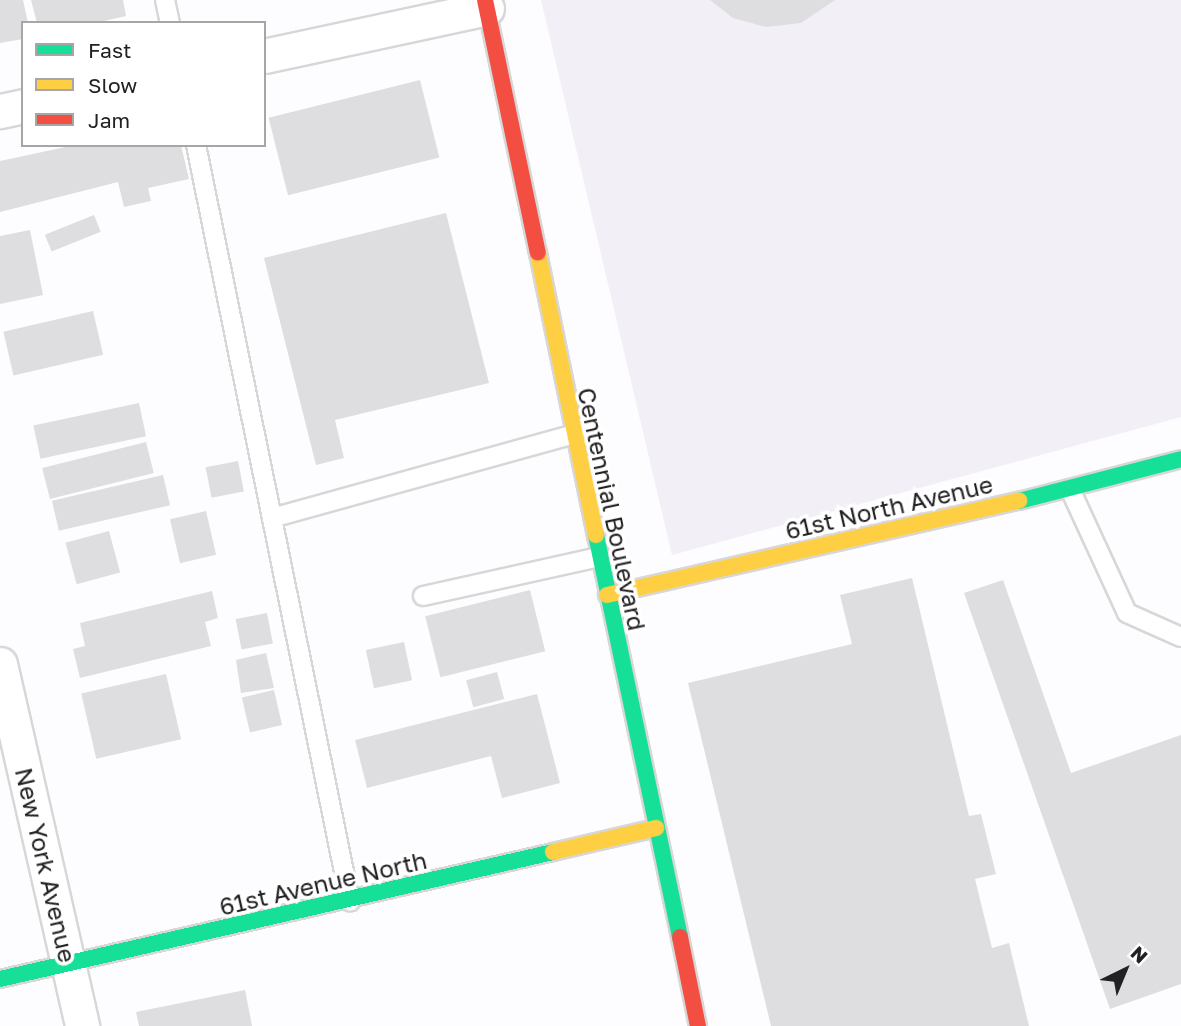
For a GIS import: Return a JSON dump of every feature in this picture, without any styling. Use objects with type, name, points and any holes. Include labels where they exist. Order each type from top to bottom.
[{"type":"street","points":[[266,56],[486,4]]},
{"type":"street","name":"Centennial Boulevard","points":[[486,4],[698,1026]]},
{"type":"street","points":[[0,111],[21,106]]},
{"type":"street","name":"61st North Avenue","points":[[607,595],[1070,489],[1181,459]]},
{"type":"street","name":"New York Avenue","points":[[0,664],[82,1026]]},
{"type":"street","name":"61st Avenue North","points":[[0,979],[350,901],[656,828]]},
{"type":"lane","points":[[165,0],[170,21]]},
{"type":"lane","points":[[196,147],[350,901]]},
{"type":"lane","points":[[272,518],[574,434]]},
{"type":"lane","points":[[1070,489],[1127,613],[1181,637]]},
{"type":"lane","points":[[423,596],[599,557]]},
{"type":"shaded area","points":[[541,0],[1181,0],[1181,417],[672,555]]},
{"type":"building","points":[[0,0],[23,0],[28,21],[21,21],[21,39],[0,43]]},
{"type":"building","points":[[31,0],[123,0],[126,16],[104,21],[36,21]]},
{"type":"building","points":[[710,0],[835,0],[801,23],[766,27],[733,18]]},
{"type":"building","points":[[420,80],[439,158],[288,195],[269,118]]},
{"type":"building","points":[[66,147],[181,147],[189,179],[148,188],[151,201],[124,207],[118,182],[0,212],[0,161]]},
{"type":"building","points":[[446,213],[489,383],[335,420],[344,458],[316,465],[264,258]]},
{"type":"building","points":[[94,215],[101,232],[52,252],[45,235]]},
{"type":"building","points":[[30,230],[43,295],[0,304],[0,236]]},
{"type":"building","points":[[93,311],[103,355],[13,376],[3,332]]},
{"type":"building","points":[[139,403],[146,436],[40,459],[33,425]]},
{"type":"building","points":[[146,442],[154,473],[50,499],[42,468]]},
{"type":"building","points":[[238,461],[244,491],[212,498],[206,467]]},
{"type":"building","points":[[163,475],[170,505],[59,531],[52,501]]},
{"type":"building","points":[[206,511],[216,555],[180,563],[170,519]]},
{"type":"building","points":[[109,531],[120,573],[77,584],[66,543]]},
{"type":"building","points":[[912,578],[969,816],[981,814],[996,874],[975,879],[992,948],[1009,943],[1029,1026],[771,1026],[688,683],[852,644],[840,595]]},
{"type":"building","points":[[1003,580],[1071,773],[1181,735],[1181,984],[1110,1009],[964,593]]},
{"type":"building","points":[[530,590],[545,651],[440,677],[425,616]]},
{"type":"building","points":[[212,591],[218,618],[205,622],[211,646],[80,678],[73,649],[85,646],[80,623]]},
{"type":"building","points":[[267,613],[273,643],[242,650],[236,619]]},
{"type":"building","points":[[404,642],[412,680],[374,688],[366,650]]},
{"type":"building","points":[[266,653],[274,688],[241,693],[236,660]]},
{"type":"building","points":[[497,672],[504,699],[473,707],[466,680]]},
{"type":"building","points":[[166,674],[181,739],[96,759],[81,694]]},
{"type":"building","points":[[274,690],[282,725],[250,733],[242,697]]},
{"type":"building","points":[[537,694],[560,783],[502,798],[491,756],[367,788],[355,740]]},
{"type":"building","points":[[245,990],[252,1026],[139,1026],[136,1012]]},
{"type":"traffic: fast","points":[[1019,501],[1181,459]]},
{"type":"traffic: fast","points":[[596,535],[680,937]]},
{"type":"traffic: fast","points":[[0,979],[553,852]]},
{"type":"traffic: slow","points":[[538,253],[596,535]]},
{"type":"traffic: slow","points":[[607,595],[1019,501]]},
{"type":"traffic: slow","points":[[553,852],[656,828]]},
{"type":"traffic: jam","points":[[485,0],[538,253]]},
{"type":"traffic: jam","points":[[680,937],[698,1026]]}]
